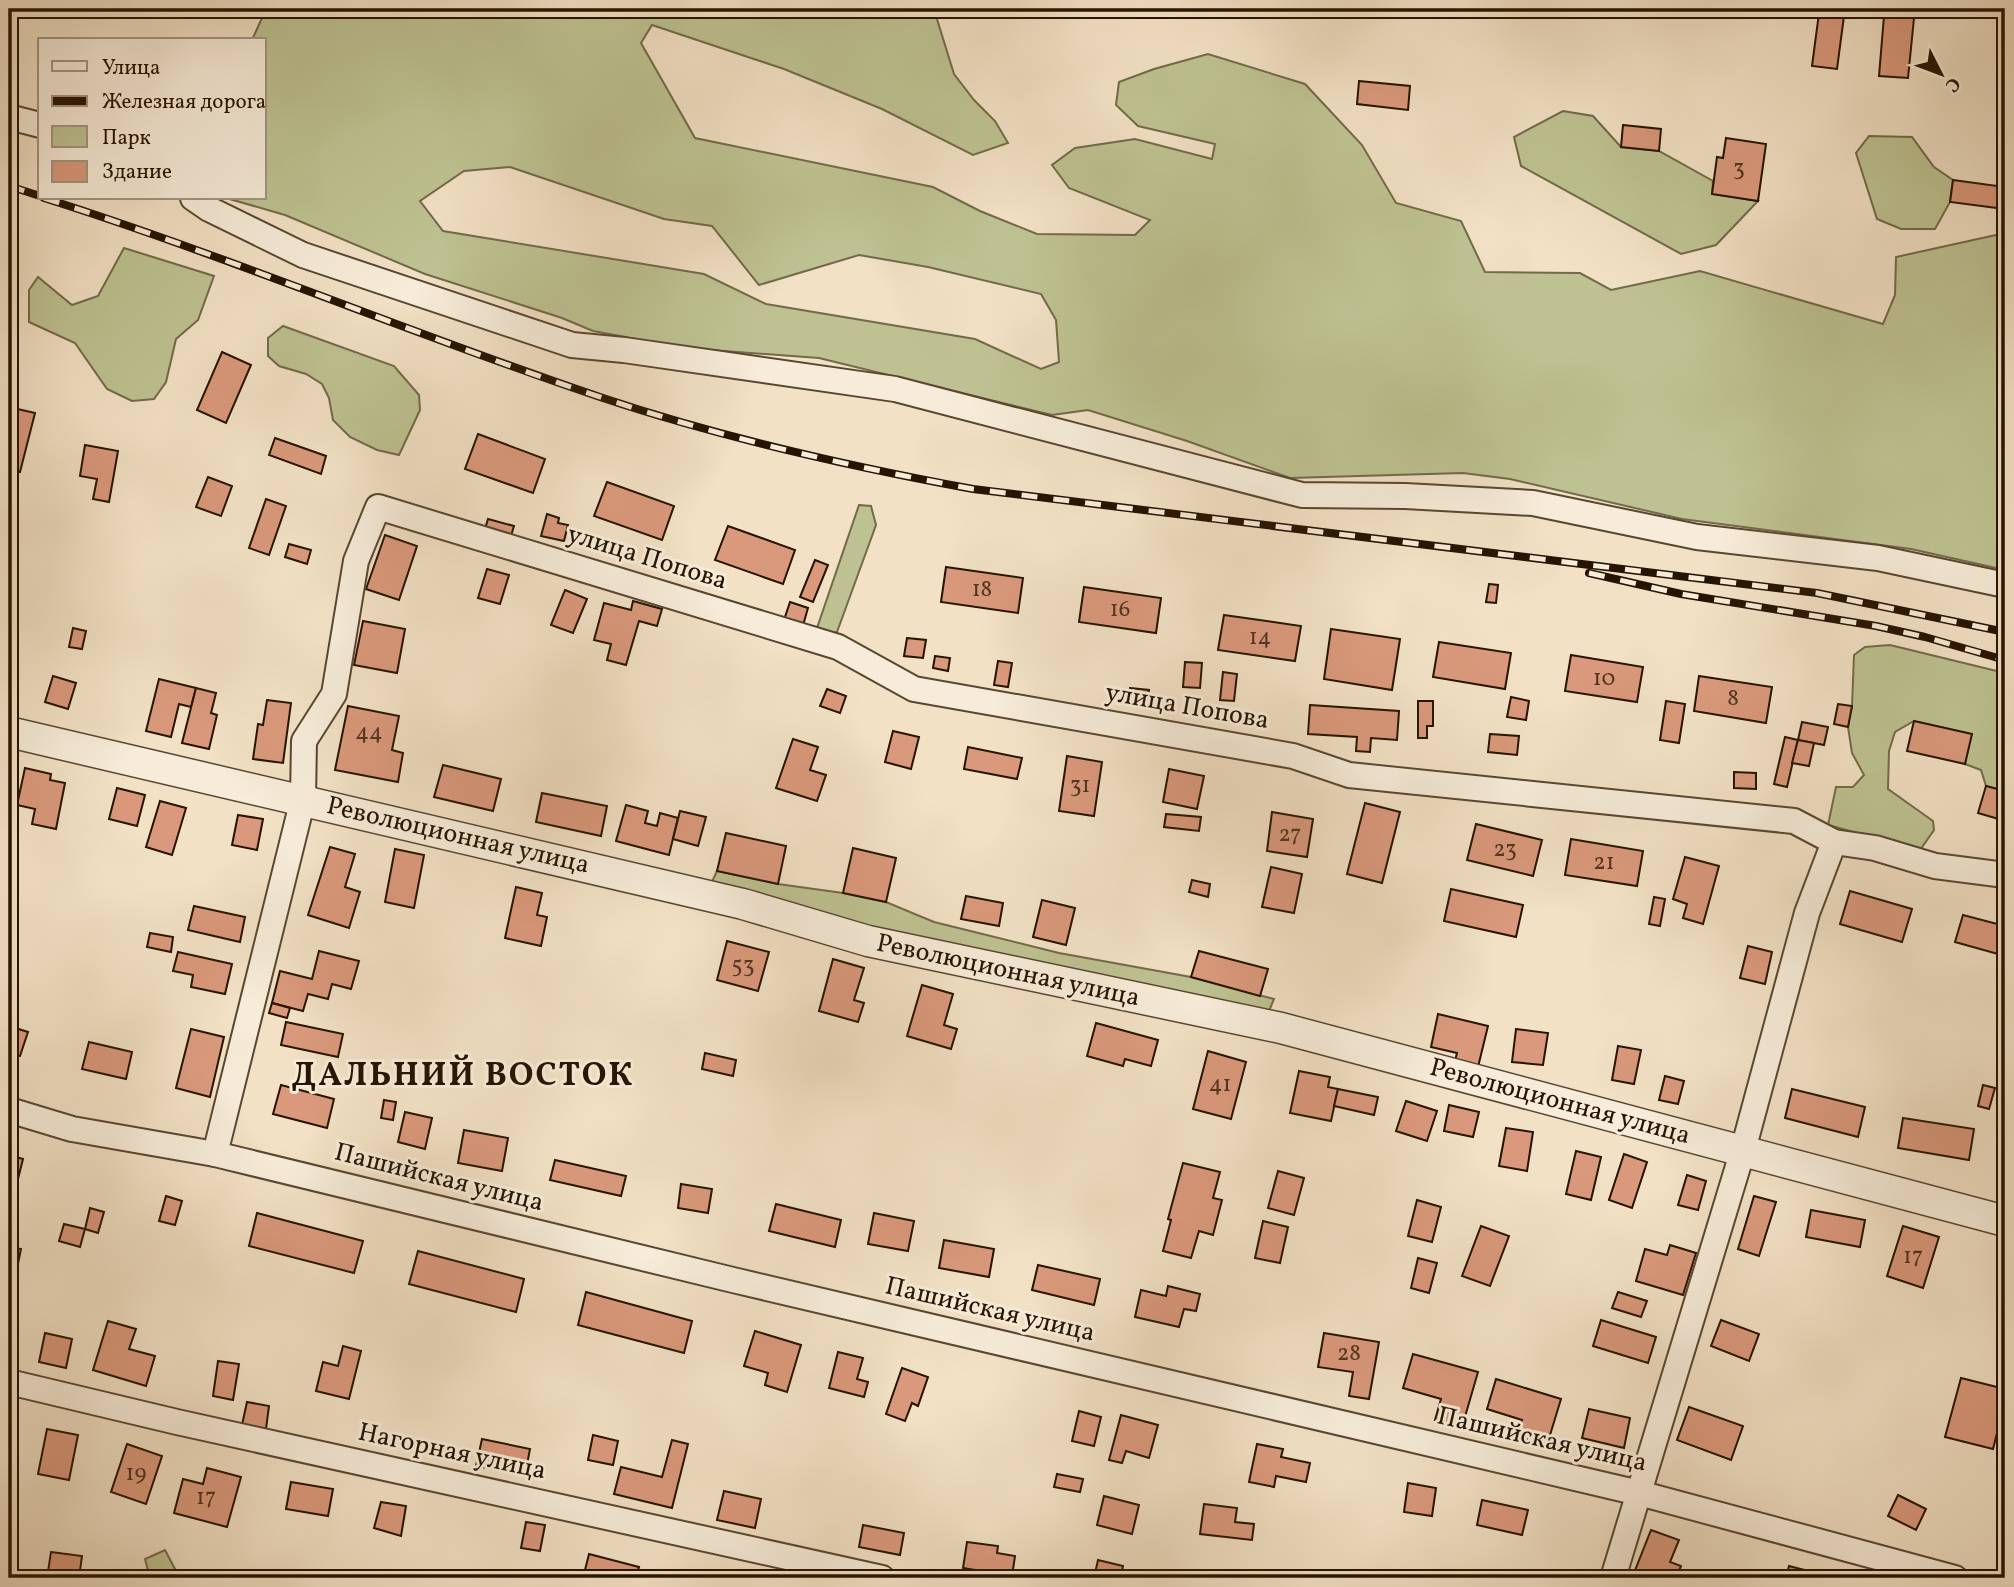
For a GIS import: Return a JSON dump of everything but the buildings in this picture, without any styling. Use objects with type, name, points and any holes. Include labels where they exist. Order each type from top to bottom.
[{"type":"street","points":[[9,117],[38,124]]},
{"type":"street","points":[[196,200],[303,255],[572,345],[895,389],[1302,495],[1405,496],[1532,503],[1697,537],[1878,558],[2005,585]]},
{"type":"street","name":"улица Попова","points":[[303,799],[304,741],[334,694],[356,561],[378,507],[838,648],[914,689],[1293,756],[1349,775],[1794,821],[1834,842],[1875,848],[1935,866],[2005,876]]},
{"type":"street","name":"Революционная улица","points":[[9,732],[743,904],[867,941],[1281,1028],[2005,1221]]},
{"type":"street","points":[[215,1154],[303,799]]},
{"type":"street","points":[[1613,1578],[1743,1150],[1807,913],[1834,842]]},
{"type":"street","name":"Пашийская улица","points":[[9,1110],[72,1129],[215,1154],[733,1280],[1639,1493],[1955,1578]]},
{"type":"street","name":"Нагорная улица","points":[[9,1382],[177,1422],[882,1578]]},
{"type":"green space","points":[[266,9],[932,9],[954,74],[995,121],[1008,143],[973,155],[882,109],[784,69],[652,25],[641,43],[695,138],[933,187],[980,211],[1037,234],[1135,235],[1150,220],[1069,188],[1052,165],[1075,148],[1135,139],[1212,159],[1215,144],[1138,126],[1116,105],[1119,82],[1208,54],[1305,84],[1362,145],[1396,203],[1461,221],[1485,272],[1580,273],[1611,290],[1700,271],[1883,324],[1895,295],[1896,257],[2005,233],[2005,570],[1911,549],[1682,519],[1510,479],[1463,473],[1290,478],[1187,441],[1088,410],[1052,415],[819,358],[684,348],[593,331],[562,318],[425,274],[285,215],[233,200],[266,200],[266,38],[253,38]],"holes":[[[510,167],[664,219],[712,226],[759,285],[859,255],[928,267],[1041,294],[1056,320],[1059,362],[1041,369],[975,339],[766,304],[704,274],[443,231],[420,201],[464,171]]]},
{"type":"green space","points":[[1563,111],[1593,116],[1621,147],[1659,151],[1713,181],[1712,194],[1758,201],[1716,245],[1681,254],[1521,166],[1514,137]]},
{"type":"green space","points":[[1869,136],[1912,137],[1934,167],[1953,180],[1950,202],[1935,229],[1901,229],[1877,219],[1856,153]]},
{"type":"green space","points":[[124,248],[214,276],[198,320],[176,339],[166,382],[154,399],[132,401],[107,389],[75,343],[29,322],[29,290],[38,277],[72,305],[98,296]]},
{"type":"green space","points":[[283,326],[394,366],[419,395],[420,410],[399,455],[377,450],[350,437],[333,420],[329,398],[322,384],[306,374],[279,366],[268,356],[268,338]]},
{"type":"green space","points":[[859,505],[871,506],[876,525],[837,632],[827,636],[816,631]]},
{"type":"green space","points":[[1890,645],[2005,673],[2005,791],[1986,786],[1981,770],[1965,764],[1971,734],[1914,721],[1895,732],[1889,751],[1888,789],[1933,821],[1934,830],[1920,850],[1828,825],[1836,787],[1853,787],[1864,775],[1852,753],[1848,727],[1852,706],[1854,655],[1865,647]]},
{"type":"green space","points":[[717,871],[886,902],[934,922],[1059,953],[1191,977],[1274,999],[1267,1016],[879,933],[709,888]]},
{"type":"green space","points":[[165,1550],[176,1571],[176,1578],[150,1578],[145,1559]]},
{"type":"railway","points":[[9,186],[38,195]]},
{"type":"railway","points":[[50,200],[185,246],[603,398],[694,426],[833,461],[973,489],[1817,593],[2005,632]]},
{"type":"railway","points":[[1589,573],[1681,594],[1876,626],[2005,660]]},
{"type":"district","name":"ДАЛЬНИЙ ВОСТОК","points":[[463,1077]]}]
